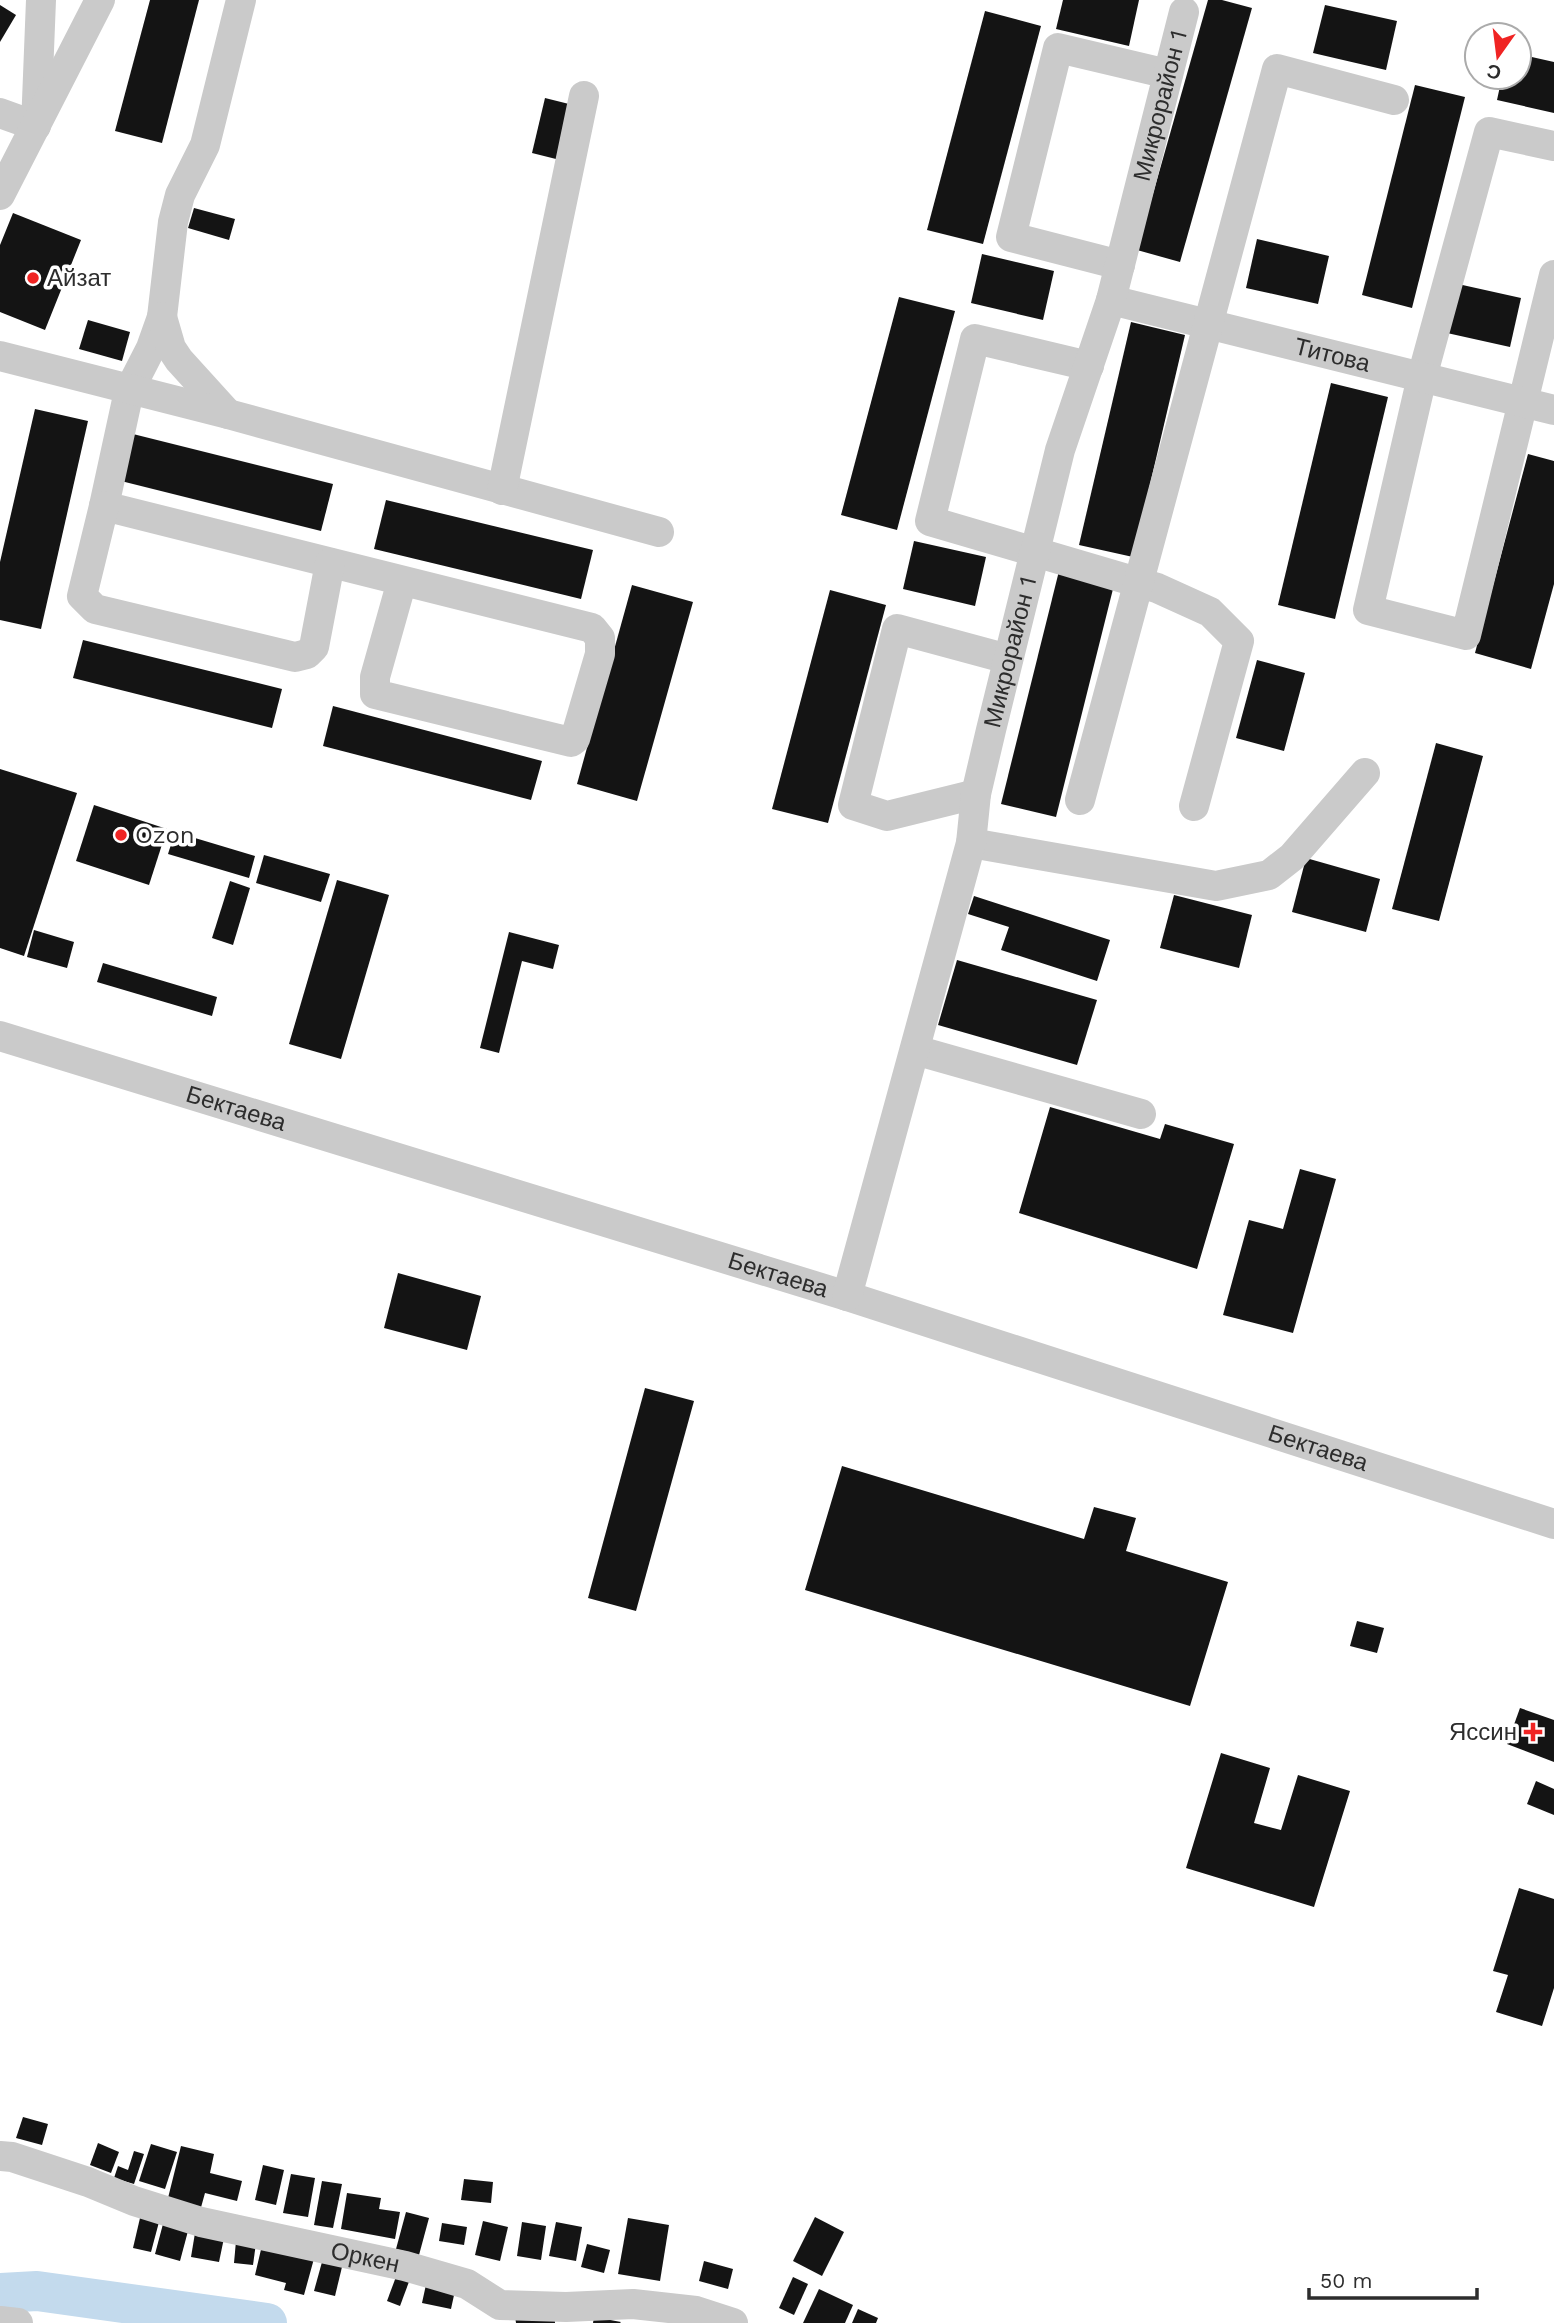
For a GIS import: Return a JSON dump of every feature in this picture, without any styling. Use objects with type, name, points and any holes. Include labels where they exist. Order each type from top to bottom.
[{"type":"street","points":[[36,126],[41,0]]},
{"type":"street","points":[[0,195],[100,0]]},
{"type":"street","points":[[241,0],[205,145],[180,195],[173,222],[162,317],[151,348],[129,391],[82,596],[95,609],[295,657],[307,654],[314,647],[330,563]]},
{"type":"street","name":"Микрорайон 1","points":[[847,1296],[971,844],[976,794],[1060,450],[1111,300],[1184,12]]},
{"type":"street","points":[[1120,265],[1011,237],[1058,48],[1168,74]]},
{"type":"street","points":[[1080,800],[1277,69],[1394,100]]},
{"type":"street","points":[[502,490],[584,96]]},
{"type":"street","points":[[0,113],[36,126]]},
{"type":"street","points":[[1554,146],[1489,132],[1422,377],[1368,610],[1466,635],[1524,403],[1544,360],[1554,275]]},
{"type":"street","name":"Титова","points":[[1111,300],[1554,410]]},
{"type":"street","points":[[162,317],[171,348],[179,360],[228,414]]},
{"type":"street","points":[[1089,366],[975,339],[930,521],[1138,583],[1210,611],[1239,641],[1194,806]]},
{"type":"street","points":[[0,356],[129,391],[228,414],[659,532]]},
{"type":"street","points":[[104,506],[592,628],[600,638],[600,654],[575,739],[571,742],[375,694],[375,677],[402,581]]},
{"type":"street","points":[[976,794],[887,816],[853,805],[897,629],[1008,659]]},
{"type":"street","points":[[971,844],[1216,886],[1269,875],[1292,857],[1365,773]]},
{"type":"street","name":"Бектаева","points":[[0,1036],[847,1296],[1554,1524]]},
{"type":"street","points":[[915,1049],[1141,1114]]},
{"type":"street","name":"Оркен","points":[[0,2156],[12,2157],[201,2222],[467,2284],[495,2314],[633,2304],[696,2311],[733,2323]]},
{"type":"street","points":[[0,2321],[18,2323]]},
{"type":"building","points":[[150,0],[199,0],[162,143],[115,131]]},
{"type":"building","points":[[1063,0],[1139,0],[1129,46],[1056,29]]},
{"type":"building","points":[[1208,0],[1222,0],[1252,8],[1180,262],[1137,250]]},
{"type":"building","points":[[0,5],[16,15],[0,42]]},
{"type":"building","points":[[1325,5],[1397,21],[1386,70],[1313,53]]},
{"type":"building","points":[[985,11],[1041,26],[983,244],[927,230]]},
{"type":"building","points":[[1533,57],[1554,62],[1554,113],[1497,100],[1499,91],[1533,91]]},
{"type":"building","points":[[1415,85],[1465,97],[1412,308],[1362,295]]},
{"type":"building","points":[[545,98],[573,105],[560,160],[532,153]]},
{"type":"building","points":[[194,208],[235,219],[229,240],[188,228]]},
{"type":"building","name":"Айзат","points":[[13,213],[81,240],[45,330],[0,312],[0,245]]},
{"type":"building","points":[[1257,239],[1329,256],[1318,304],[1246,288]]},
{"type":"building","points":[[982,254],[1054,271],[1043,320],[971,303]]},
{"type":"building","points":[[1449,282],[1521,298],[1510,347],[1438,331]]},
{"type":"building","points":[[899,297],[955,311],[897,530],[841,515]]},
{"type":"building","points":[[88,320],[130,332],[122,361],[79,349]]},
{"type":"building","points":[[1131,322],[1185,335],[1133,557],[1079,545]]},
{"type":"building","points":[[1331,383],[1388,397],[1335,619],[1278,605]]},
{"type":"building","points":[[35,409],[88,421],[41,629],[0,620],[0,562]]},
{"type":"building","points":[[133,434],[333,484],[321,531],[121,481]]},
{"type":"building","points":[[1528,454],[1554,461],[1554,584],[1531,669],[1475,653]]},
{"type":"building","points":[[386,500],[593,550],[581,599],[374,549]]},
{"type":"building","points":[[914,541],[986,557],[975,606],[903,589]]},
{"type":"building","points":[[1059,571],[1114,585],[1056,817],[1001,804]]},
{"type":"building","points":[[632,585],[693,602],[637,801],[577,784]]},
{"type":"building","points":[[830,590],[886,605],[828,823],[772,809]]},
{"type":"building","points":[[83,640],[282,689],[272,728],[73,678]]},
{"type":"building","points":[[1257,660],[1305,673],[1284,751],[1236,738]]},
{"type":"building","points":[[333,706],[542,761],[531,800],[323,746]]},
{"type":"building","points":[[1436,743],[1483,756],[1439,921],[1392,909]]},
{"type":"building","points":[[0,769],[77,793],[24,956],[0,948]]},
{"type":"building","points":[[94,805],[167,829],[149,885],[76,861]]},
{"type":"building","points":[[175,832],[255,856],[249,878],[168,854]]},
{"type":"building","points":[[264,855],[330,874],[321,902],[256,883]]},
{"type":"building","points":[[1306,858],[1380,879],[1366,932],[1292,912]]},
{"type":"building","points":[[337,880],[389,895],[341,1059],[289,1044]]},
{"type":"building","points":[[230,881],[250,888],[233,945],[212,938]]},
{"type":"building","points":[[1174,895],[1252,915],[1239,968],[1160,948]]},
{"type":"building","points":[[974,896],[1110,940],[1097,981],[1001,950],[1009,927],[968,914]]},
{"type":"building","points":[[34,930],[74,942],[67,968],[27,957]]},
{"type":"building","points":[[509,932],[559,945],[553,969],[522,961],[499,1053],[480,1048]]},
{"type":"building","points":[[957,960],[1097,1000],[1077,1065],[938,1025]]},
{"type":"building","points":[[103,963],[217,997],[212,1016],[97,982]]},
{"type":"building","points":[[1050,1107],[1160,1139],[1165,1124],[1234,1144],[1197,1269],[1019,1213]]},
{"type":"building","points":[[1300,1169],[1336,1179],[1293,1333],[1223,1315],[1249,1220],[1283,1229]]},
{"type":"building","points":[[398,1273],[481,1296],[467,1350],[384,1328]]},
{"type":"building","points":[[645,1388],[694,1401],[636,1611],[588,1598]]},
{"type":"building","points":[[842,1466],[1084,1539],[1094,1507],[1136,1518],[1126,1551],[1228,1582],[1190,1706],[805,1590]]},
{"type":"building","points":[[1357,1621],[1384,1628],[1377,1653],[1350,1646]]},
{"type":"building","name":"Яссин","points":[[1520,1708],[1554,1720],[1554,1762],[1507,1744]]},
{"type":"building","points":[[1221,1753],[1270,1768],[1254,1823],[1281,1830],[1298,1775],[1350,1791],[1314,1907],[1186,1868]]},
{"type":"building","points":[[1536,1781],[1554,1789],[1554,1815],[1527,1804]]},
{"type":"building","points":[[1519,1888],[1554,1899],[1554,1988],[1542,2026],[1496,2012],[1508,1975],[1493,1971]]},
{"type":"building","points":[[23,2117],[48,2124],[42,2145],[16,2138]]},
{"type":"building","points":[[98,2143],[119,2152],[111,2173],[90,2165]]},
{"type":"building","points":[[151,2144],[177,2152],[165,2189],[139,2181]]},
{"type":"building","points":[[181,2146],[214,2154],[210,2173],[242,2181],[237,2201],[205,2193],[200,2211],[167,2202]]},
{"type":"building","points":[[134,2151],[144,2154],[134,2184],[114,2178],[118,2166],[128,2170]]},
{"type":"building","points":[[263,2165],[284,2170],[276,2205],[255,2200]]},
{"type":"building","points":[[291,2174],[315,2178],[308,2217],[283,2213]]},
{"type":"building","points":[[464,2179],[493,2182],[491,2203],[461,2200]]},
{"type":"building","points":[[322,2181],[342,2184],[333,2228],[314,2225]]},
{"type":"building","points":[[347,2193],[381,2198],[379,2209],[400,2212],[395,2239],[341,2229]]},
{"type":"building","points":[[406,2212],[429,2218],[419,2255],[396,2249]]},
{"type":"building","points":[[815,2217],[844,2232],[822,2276],[793,2261]]},
{"type":"building","points":[[140,2218],[159,2222],[151,2252],[133,2248]]},
{"type":"building","points":[[628,2218],[669,2225],[660,2281],[618,2274]]},
{"type":"building","points":[[483,2221],[508,2227],[500,2261],[475,2255]]},
{"type":"building","points":[[522,2222],[546,2226],[541,2260],[517,2256]]},
{"type":"building","points":[[556,2222],[582,2227],[576,2261],[549,2256]]},
{"type":"building","points":[[442,2223],[467,2227],[464,2245],[439,2241]]},
{"type":"building","points":[[163,2224],[188,2231],[180,2261],[155,2254]]},
{"type":"building","points":[[195,2233],[224,2238],[219,2262],[191,2257]]},
{"type":"building","points":[[236,2241],[256,2243],[253,2265],[234,2263]]},
{"type":"building","points":[[263,2241],[315,2255],[304,2295],[284,2290],[286,2283],[255,2275]]},
{"type":"building","points":[[587,2244],[610,2250],[604,2273],[581,2267]]},
{"type":"building","points":[[704,2261],[733,2269],[728,2289],[699,2281]]},
{"type":"building","points":[[322,2262],[342,2267],[335,2296],[314,2291]]},
{"type":"building","points":[[397,2274],[410,2279],[400,2306],[387,2301]]},
{"type":"building","points":[[793,2277],[808,2284],[794,2315],[779,2308]]},
{"type":"building","points":[[427,2280],[456,2286],[451,2309],[422,2303]]},
{"type":"building","points":[[819,2289],[853,2305],[845,2323],[803,2323]]},
{"type":"building","points":[[858,2309],[878,2318],[876,2323],[852,2323]]},
{"type":"building","points":[[554,2312],[555,2323],[516,2323],[515,2316]]},
{"type":"building","points":[[594,2317],[621,2322],[593,2323]]},
{"type":"waterway","points":[[0,2293],[37,2291],[267,2323]]},
{"type":"place","name":"Айзат","points":[[33,278]]},
{"type":"place","name":"Ozon","points":[[121,835]]},
{"type":"place","name":"Яссин","points":[[1533,1732]]}]
